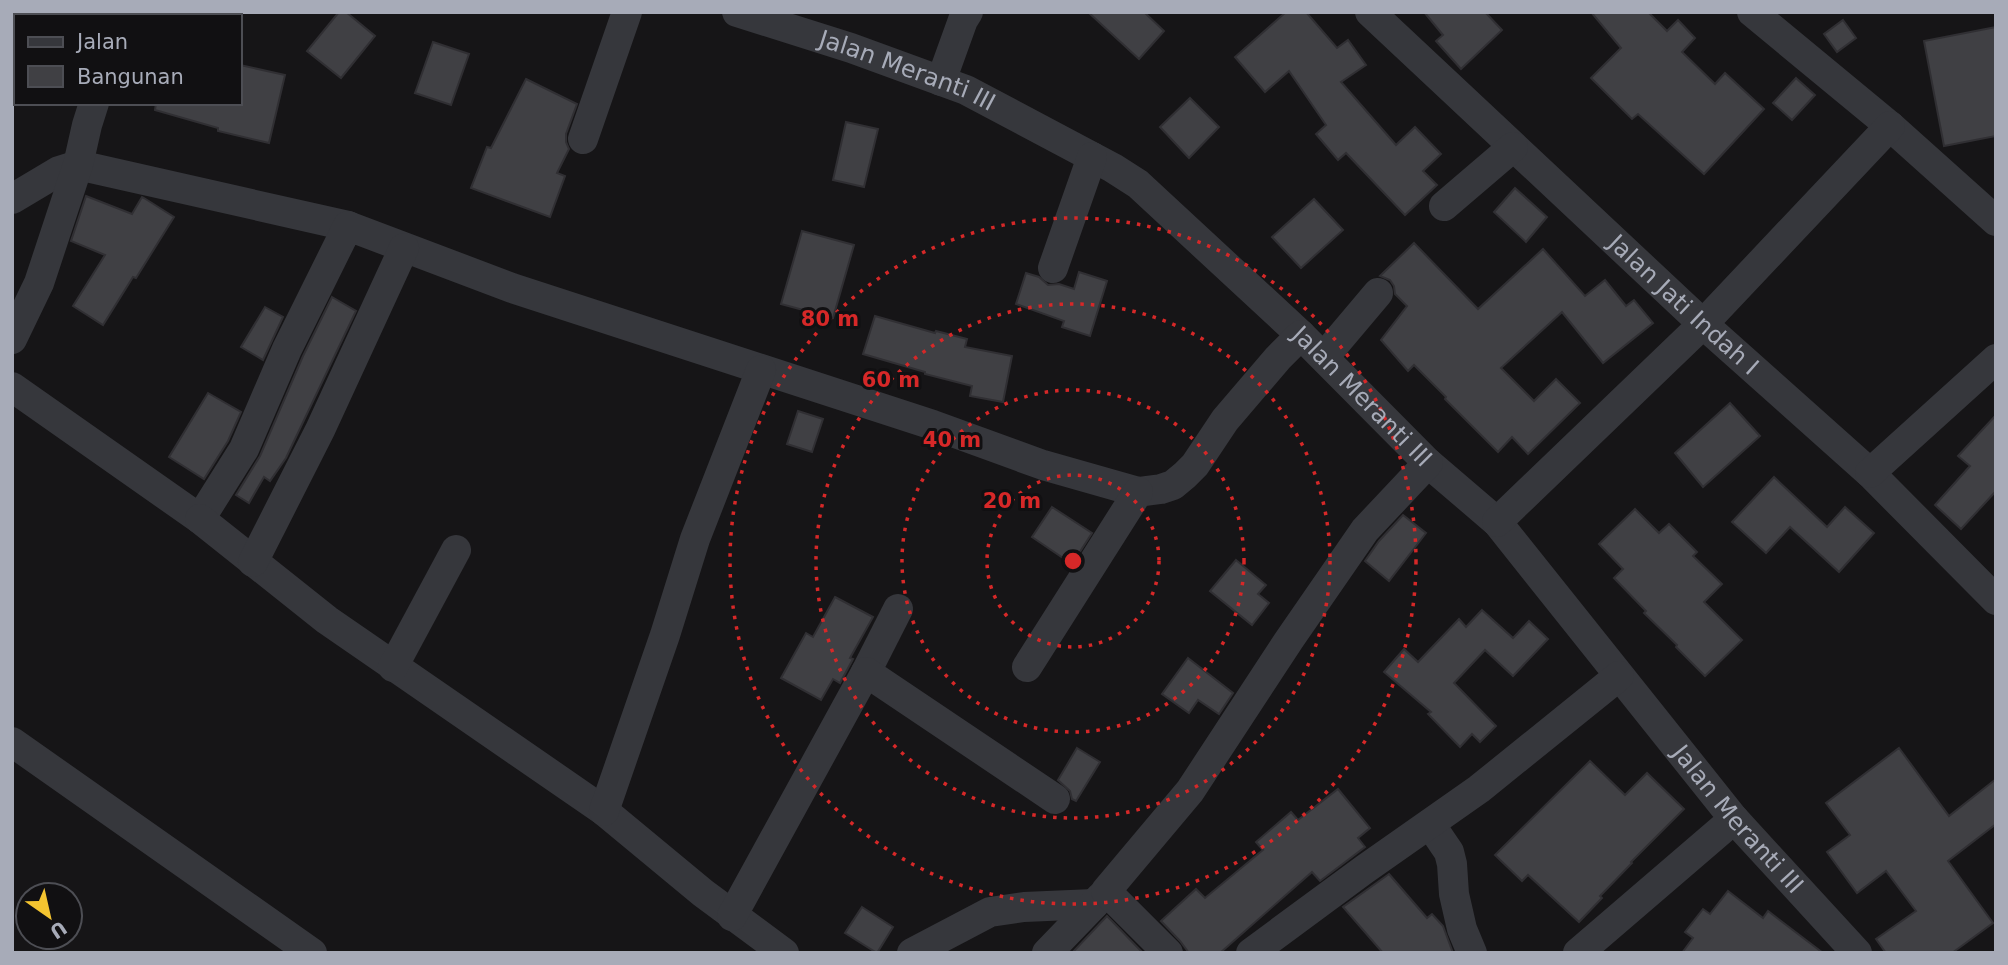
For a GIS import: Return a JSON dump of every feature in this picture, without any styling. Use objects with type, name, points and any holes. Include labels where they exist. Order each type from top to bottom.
[{"type":"street","points":[[583,139],[627,12]]},
{"type":"street","name":"Jalan Meranti III","points":[[737,12],[851,48],[966,90],[1138,184],[1324,357],[1428,463],[1497,522],[1734,819],[1857,953]]},
{"type":"street","points":[[942,81],[968,12]]},
{"type":"street","name":"Jalan Jati Indah I","points":[[1370,12],[1703,324],[1870,473],[1996,600]]},
{"type":"street","points":[[1752,12],[1890,127],[1996,221]]},
{"type":"street","points":[[12,340],[39,283],[78,165],[93,105]]},
{"type":"street","points":[[1497,522],[1703,324],[1890,127]]},
{"type":"street","points":[[1444,206],[1513,147]]},
{"type":"street","points":[[1053,268],[1092,157]]},
{"type":"street","points":[[12,199],[59,171],[78,165],[348,226],[512,288],[933,425],[1054,468],[1138,492],[1173,485],[1185,475],[1226,420],[1301,335]]},
{"type":"street","points":[[200,519],[244,449],[288,349],[348,226]]},
{"type":"street","points":[[254,562],[320,430],[404,248]]},
{"type":"street","points":[[1324,357],[1378,293]]},
{"type":"street","points":[[1870,473],[1996,359]]},
{"type":"street","points":[[604,811],[695,539],[761,370]]},
{"type":"street","points":[[12,387],[200,519],[327,620],[604,811],[732,916],[784,953]]},
{"type":"street","points":[[1047,953],[1100,898],[1190,791],[1365,530],[1428,463]]},
{"type":"street","points":[[1027,667],[1138,492]]},
{"type":"street","points":[[393,667],[456,550]]},
{"type":"street","points":[[732,916],[898,609]]},
{"type":"street","points":[[866,671],[1055,799]]},
{"type":"street","points":[[1251,953],[1479,789],[1619,676]]},
{"type":"street","points":[[12,742],[312,953]]},
{"type":"street","points":[[1578,953],[1734,819]]},
{"type":"street","points":[[1430,824],[1449,852],[1454,894],[1462,929],[1472,953]]},
{"type":"street","points":[[912,953],[990,912],[1100,898],[1159,950]]},
{"type":"building","points":[[339,12],[346,12],[375,36],[341,78],[307,51]]},
{"type":"building","points":[[1088,12],[1144,12],[1164,31],[1139,59]]},
{"type":"building","points":[[1286,12],[1306,12],[1337,48],[1348,40],[1366,65],[1341,82],[1396,145],[1415,127],[1441,154],[1423,171],[1437,185],[1405,215],[1346,153],[1338,160],[1316,134],[1326,125],[1289,71],[1265,92],[1235,57]]},
{"type":"building","points":[[1424,12],[1485,12],[1502,30],[1461,69],[1436,41],[1443,35]]},
{"type":"building","points":[[1591,12],[1648,12],[1667,31],[1678,20],[1695,38],[1682,52],[1715,84],[1725,73],[1764,109],[1704,174],[1638,114],[1632,119],[1591,78],[1621,48]]},
{"type":"building","points":[[1843,20],[1856,38],[1837,52],[1824,34]]},
{"type":"building","points":[[1996,27],[1996,136],[1944,146],[1924,41]]},
{"type":"building","points":[[433,42],[469,54],[451,105],[415,93]]},
{"type":"building","points":[[242,65],[285,75],[269,143],[218,131],[218,128],[155,110],[156,105],[242,105]]},
{"type":"building","points":[[1796,78],[1815,95],[1792,120],[1773,103]]},
{"type":"building","points":[[526,79],[577,104],[566,134],[569,149],[557,173],[565,176],[550,217],[471,188],[487,147],[491,148]]},
{"type":"building","points":[[1190,98],[1219,127],[1189,158],[1160,127]]},
{"type":"building","points":[[846,122],[878,129],[864,187],[833,180]]},
{"type":"building","points":[[1515,188],[1547,217],[1526,242],[1494,212]]},
{"type":"building","points":[[86,196],[132,214],[142,197],[174,217],[103,325],[73,306],[105,255],[71,241]]},
{"type":"building","points":[[1314,199],[1343,230],[1301,268],[1272,237]]},
{"type":"building","points":[[802,231],[854,245],[833,318],[781,304]]},
{"type":"building","points":[[1414,243],[1478,309],[1543,249],[1585,296],[1605,280],[1626,306],[1634,300],[1653,323],[1603,363],[1562,312],[1501,368],[1534,401],[1556,379],[1580,403],[1528,454],[1512,437],[1498,452],[1414,365],[1408,371],[1381,340],[1407,306],[1395,294],[1390,280],[1380,276]]},
{"type":"building","points":[[1079,272],[1107,281],[1090,336],[1062,327],[1064,321],[1016,304],[1026,273],[1039,277],[1048,285],[1059,284],[1074,289]]},
{"type":"building","points":[[332,297],[356,311],[286,458],[270,481],[264,477],[249,503],[236,495],[260,456]]},
{"type":"building","points":[[265,307],[283,317],[263,360],[241,347]]},
{"type":"building","points":[[875,316],[967,339],[965,347],[1012,356],[1003,402],[970,396],[972,386],[863,354]]},
{"type":"building","points":[[208,393],[241,412],[228,441],[204,479],[169,457]]},
{"type":"building","points":[[1730,403],[1760,436],[1703,487],[1675,453]]},
{"type":"building","points":[[798,411],[823,419],[812,452],[787,444]]},
{"type":"building","points":[[1996,415],[1996,491],[1961,529],[1935,505],[1970,466],[1958,456]]},
{"type":"building","points":[[1774,477],[1827,527],[1845,507],[1874,533],[1839,572],[1790,527],[1766,553],[1732,522]]},
{"type":"building","points":[[1052,507],[1092,533],[1072,564],[1032,537]]},
{"type":"building","points":[[1635,509],[1659,533],[1669,524],[1697,552],[1693,556],[1722,584],[1704,602],[1742,640],[1705,676],[1614,578],[1623,569],[1599,544]]},
{"type":"building","points":[[1403,515],[1426,533],[1389,581],[1365,561]]},
{"type":"building","points":[[1236,560],[1266,585],[1258,594],[1269,603],[1252,625],[1210,591]]},
{"type":"building","points":[[835,597],[873,617],[850,658],[853,659],[840,683],[833,679],[821,700],[781,678],[806,633],[813,637]]},
{"type":"building","points":[[1482,610],[1513,638],[1529,621],[1548,639],[1513,676],[1485,650],[1454,683],[1496,726],[1480,742],[1472,734],[1460,747],[1428,714],[1431,712],[1384,672],[1404,649],[1418,662],[1459,619],[1466,627]]},
{"type":"building","points":[[1188,658],[1233,693],[1219,714],[1198,700],[1189,713],[1162,694]]},
{"type":"building","points":[[1077,748],[1100,762],[1076,801],[1058,780]]},
{"type":"building","points":[[1899,748],[1949,816],[1996,779],[1996,824],[1948,861],[1993,923],[1952,953],[1886,953],[1876,939],[1916,911],[1886,871],[1857,893],[1827,852],[1850,835],[1826,803]]},
{"type":"building","points":[[1590,761],[1625,795],[1647,773],[1684,809],[1631,862],[1579,922],[1528,875],[1522,881],[1495,855]]},
{"type":"building","points":[[1338,789],[1370,828],[1358,838],[1365,847],[1320,881],[1312,872],[1220,953],[1189,953],[1161,921],[1196,889],[1205,898],[1263,850],[1256,842],[1291,812],[1298,820]]},
{"type":"building","points":[[1389,874],[1427,918],[1432,914],[1443,926],[1453,953],[1383,953],[1343,907]]},
{"type":"building","points":[[1728,891],[1763,918],[1768,911],[1823,953],[1682,953],[1693,938],[1685,932],[1703,909],[1710,914]]},
{"type":"building","points":[[862,907],[893,927],[877,953],[845,933]]},
{"type":"building","points":[[1107,916],[1143,953],[1072,953]]}]
